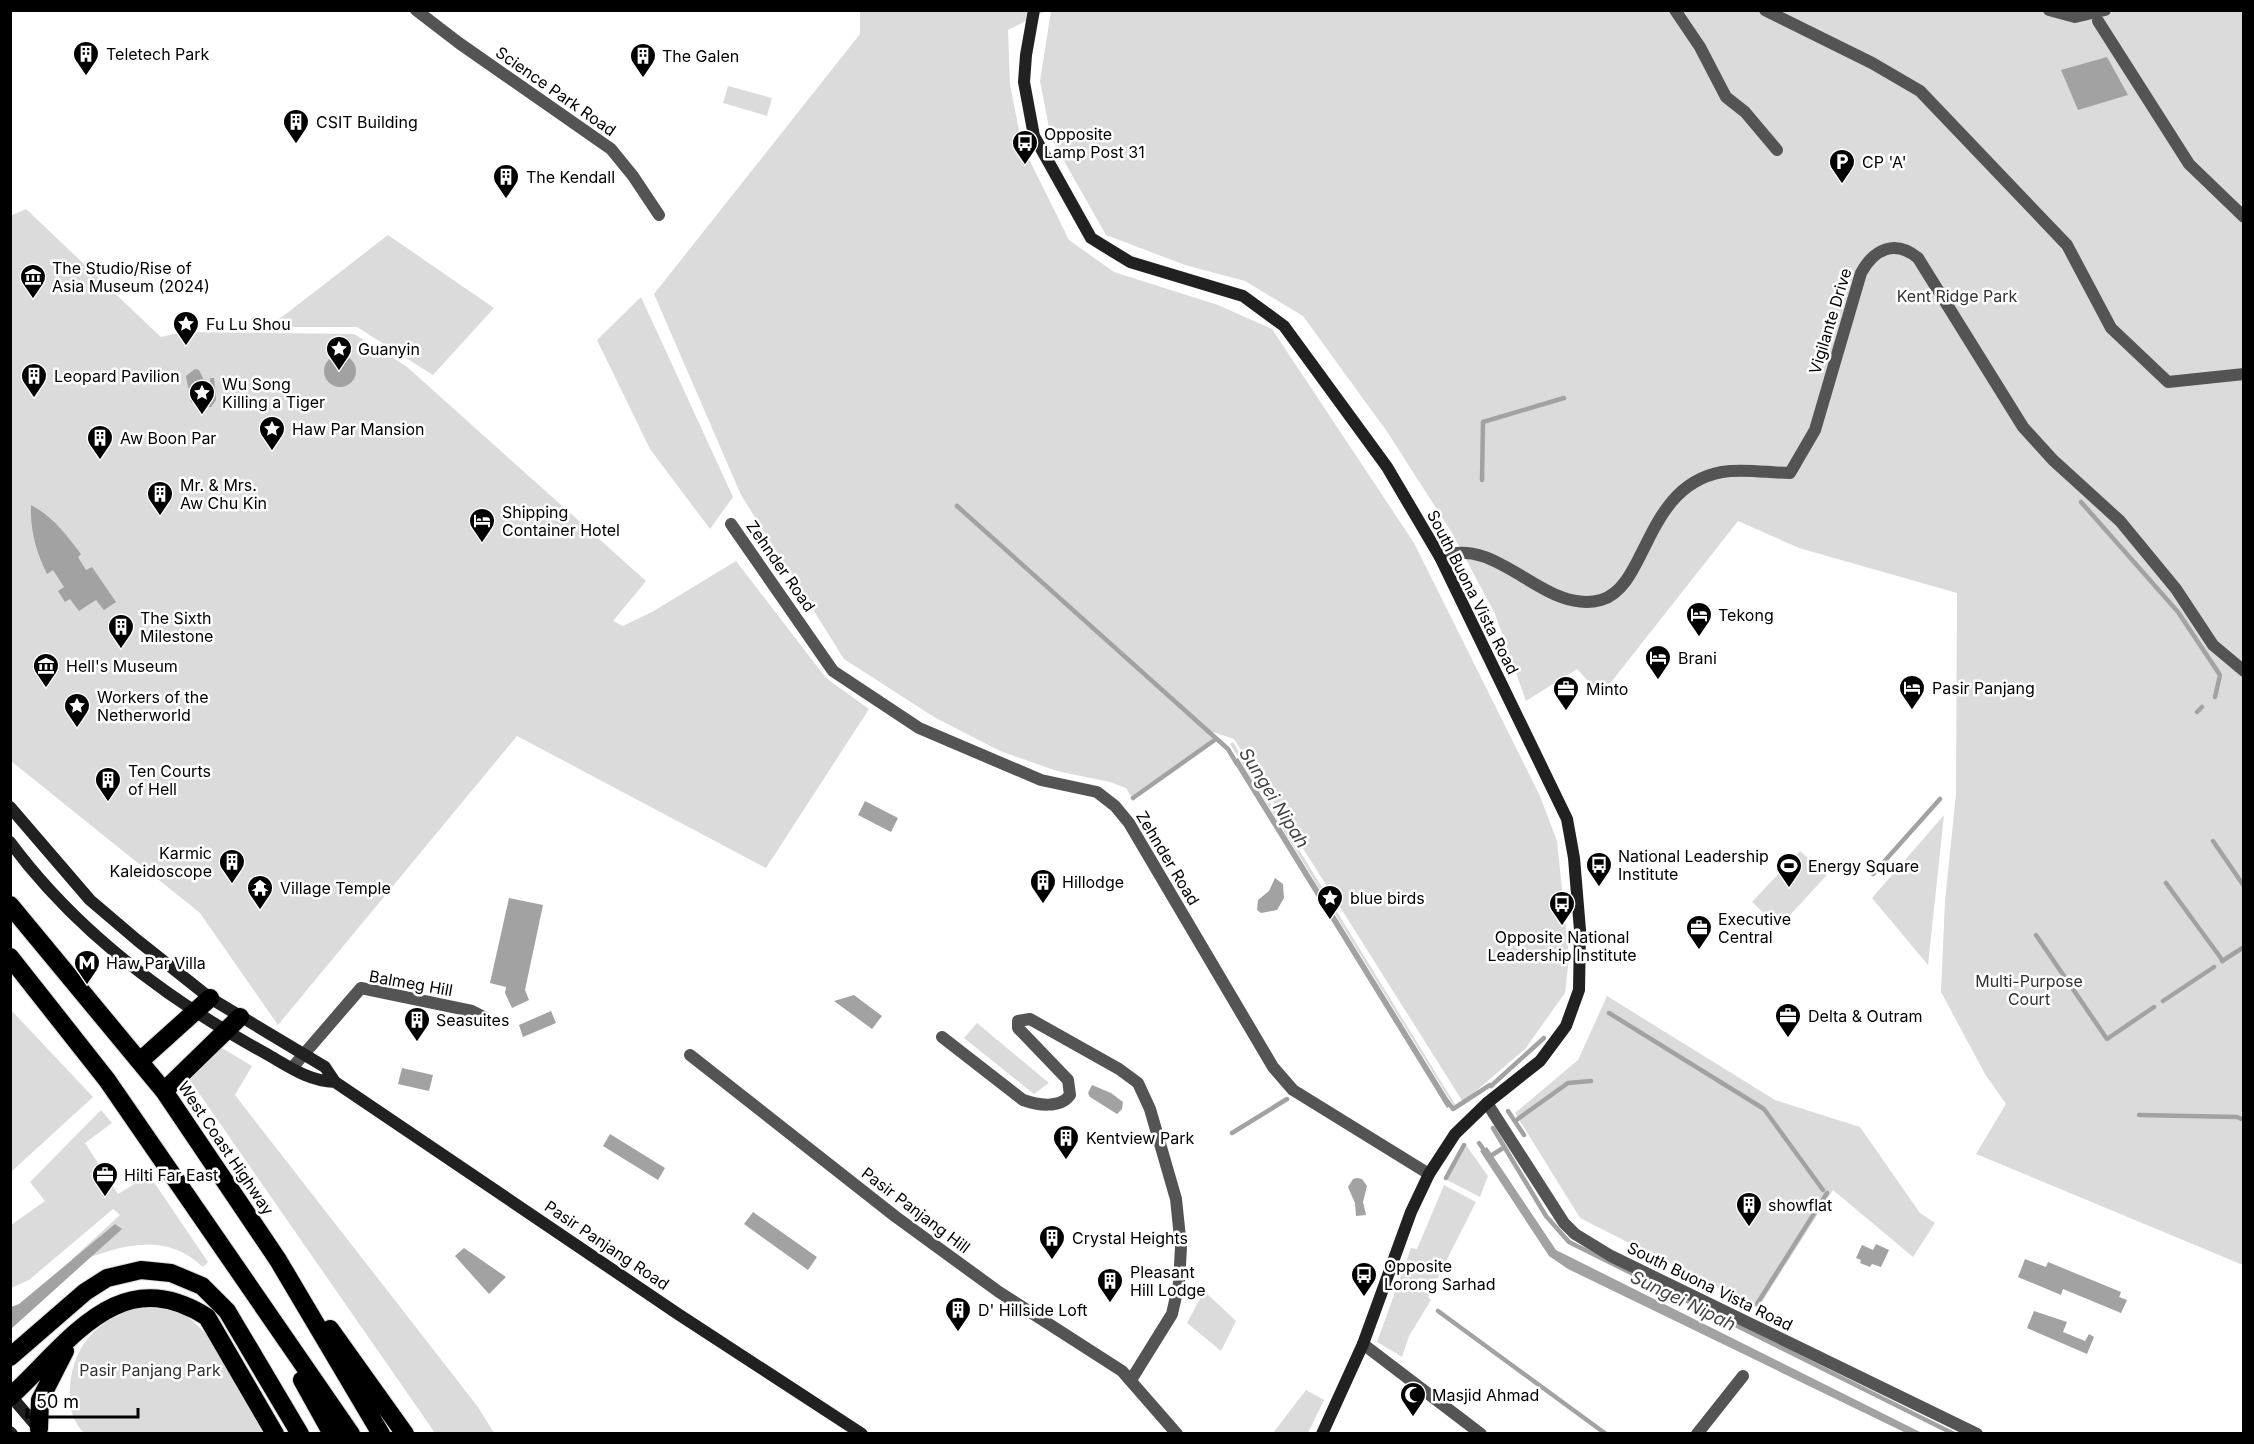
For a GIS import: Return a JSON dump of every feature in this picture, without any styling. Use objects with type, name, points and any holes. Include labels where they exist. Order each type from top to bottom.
[{"type":"highway","name":"West Coast Highway","points":[[10,905],[164,1091],[278,1260],[381,1434]]},
{"type":"highway","points":[[10,957],[107,1080],[351,1434]]},
{"type":"highway","points":[[140,1061],[203,1005]]},
{"type":"highway","points":[[164,1091],[240,1017]]},
{"type":"highway","points":[[278,1260],[405,1434]]},
{"type":"highway","points":[[10,1356],[85,1292],[107,1278],[141,1270],[171,1273],[202,1286],[226,1311],[300,1434]]},
{"type":"highway","points":[[247,1281],[332,1434]]},
{"type":"highway","points":[[11,1396],[88,1321],[118,1304],[144,1297],[168,1298],[189,1306],[207,1317],[272,1428]]},
{"type":"highway","points":[[41,1431],[40,1400],[72,1336]]},
{"type":"street","name":"Science Park Road","points":[[417,10],[459,43],[612,149],[659,215]]},
{"type":"street","name":"South Buona Vista Road","points":[[1034,10],[1024,82],[1034,136],[1091,238],[1130,262],[1243,296],[1284,326],[1387,467],[1440,557],[1567,819],[1574,858],[1580,930],[1579,990],[1566,1026],[1540,1061],[1487,1103],[1455,1134],[1429,1174],[1411,1212],[1367,1346],[1322,1434]]},
{"type":"street","points":[[1675,10],[1700,47],[1726,97],[1744,112],[1777,150]]},
{"type":"street","points":[[1765,10],[1872,63],[1920,91],[2067,245],[2111,327],[2168,382],[2244,374]]},
{"type":"street","points":[[2049,10],[2075,17],[2106,10]]},
{"type":"street","points":[[2098,21],[2189,164],[2244,217]]},
{"type":"street","name":"Vigilante Drive","points":[[1440,557],[1463,550],[1485,557],[1558,595],[1574,600],[1603,600],[1618,590],[1629,576],[1662,513],[1678,494],[1695,481],[1722,472],[1790,473],[1815,430],[1861,273],[1869,258],[1877,251],[1901,249],[1918,258],[2023,427],[2053,460],[2120,521],[2176,589],[2213,645],[2244,671]]},
{"type":"street","name":"Zehnder Road","points":[[731,524],[833,671],[919,728],[1041,780],[1097,792],[1115,806],[1129,823],[1273,1066],[1293,1090],[1429,1174]]},
{"type":"street","name":"Pasir Panjang Road","points":[[10,807],[90,900],[203,1005],[225,1031],[317,1082],[334,1082]]},
{"type":"street","name":"Pasir Panjang Road","points":[[10,842],[26,864],[90,930],[126,961],[203,1005],[240,1017],[325,1067],[334,1082],[678,1314],[862,1434]]},
{"type":"street","name":"Balmeg Hill","points":[[292,1068],[361,988],[472,1011],[486,1018]]},
{"type":"street","points":[[942,1037],[1023,1100],[1036,1105],[1062,1103],[1070,1095],[1071,1088],[1068,1080],[1018,1028],[1018,1021],[1021,1019],[1030,1019],[1119,1069],[1138,1083],[1150,1109],[1176,1199],[1181,1247],[1177,1301],[1172,1314],[1131,1380]]},
{"type":"street","name":"Pasir Panjang Hill","points":[[690,1055],[905,1224],[999,1292],[1098,1354],[1131,1380],[1177,1434]]},
{"type":"street","name":"South Buona Vista Road","points":[[1487,1103],[1564,1223],[1575,1234],[1611,1256],[1977,1434]]},
{"type":"street","points":[[1367,1346],[1481,1434]]},
{"type":"street","points":[[1697,1434],[1743,1376]]},
{"type":"street","points":[[11,1396],[41,1431]]},
{"type":"green space","points":[[860,11],[1046,11],[1008,30],[1010,85],[1022,145],[1069,240],[1114,272],[1218,305],[1272,329],[1414,543],[1540,796],[1557,841],[1569,958],[1565,993],[1525,1049],[1463,1102],[1234,739],[1204,729],[1214,738],[1212,742],[1132,798],[1126,788],[1110,782],[1057,771],[1000,751],[934,717],[844,659],[741,495],[654,294],[860,34]]},
{"type":"green space","name":"Kent Ridge Park","points":[[1051,11],[2243,11],[2243,1265],[1976,1154],[2006,1104],[1985,1074],[1941,992],[1945,901],[1956,794],[1957,593],[1799,548],[1738,521],[1601,695],[1577,669],[1526,701],[1495,614],[1452,533],[1388,433],[1303,316],[1245,281],[1185,265],[1106,235],[1051,138],[1040,81]]},
{"type":"green space","points":[[728,86],[772,98],[767,116],[723,103]]},
{"type":"green space","name":"Haw Par Villa","points":[[26,209],[161,337],[182,332],[354,334],[406,366],[646,581],[613,621],[623,626],[652,612],[736,561],[826,678],[869,709],[766,868],[517,736],[278,1025],[200,913],[11,761],[10,216]]},
{"type":"green space","points":[[388,235],[494,308],[433,375],[357,327],[269,327]]},
{"type":"green space","points":[[641,297],[733,497],[710,529],[650,449],[597,340]]},
{"type":"green space","points":[[1233,742],[1456,1106],[1455,1108],[1230,744]]},
{"type":"green space","points":[[1944,815],[1928,965],[1872,898]]},
{"type":"green space","name":"Energy Square","points":[[1800,851],[1827,875],[1779,927],[1752,902]]},
{"type":"green space","points":[[1607,996],[1775,1100],[1860,1127],[1920,1213],[1935,1223],[1913,1257],[1833,1190],[1758,1308],[1580,1218],[1515,1113],[1578,1060]]},
{"type":"green space","points":[[11,1010],[93,1097],[11,1172]]},
{"type":"green space","points":[[977,1023],[1049,1083],[1034,1094],[964,1038]]},
{"type":"green space","points":[[217,1045],[252,1066],[235,1095],[478,1407],[494,1433],[435,1433],[187,1076]]},
{"type":"green space","points":[[101,1110],[112,1123],[85,1143],[118,1194],[149,1175],[208,1262],[203,1267],[173,1248],[157,1245],[125,1247],[76,1262],[72,1259],[120,1215],[113,1209],[29,1280],[11,1288],[11,1225],[45,1201],[30,1182]]},
{"type":"green space","points":[[1466,1145],[1488,1176],[1480,1197],[1447,1180]]},
{"type":"green space","points":[[1444,1185],[1476,1202],[1428,1297],[1431,1300],[1409,1336],[1402,1357],[1377,1342],[1411,1248],[1417,1249]]},
{"type":"green space","points":[[1204,1291],[1236,1321],[1221,1351],[1187,1323]]},
{"type":"green space","name":"Pasir Panjang Park","points":[[145,1305],[168,1307],[184,1314],[199,1327],[213,1342],[266,1433],[84,1433],[74,1418],[70,1401],[72,1371],[77,1357],[92,1333],[103,1324],[116,1316]]},
{"type":"green space","points":[[1306,1390],[1324,1400],[1308,1433],[1273,1433]]},
{"type":"shaded area","points":[[2107,57],[2128,95],[2078,110],[2061,70]]},
{"type":"shaded area","points":[[340,355],[351,360],[356,371],[351,382],[340,387],[329,382],[324,371],[329,360]]},
{"type":"shaded area","points":[[195,369],[199,370],[204,380],[200,398],[204,404],[211,402],[210,378],[214,378],[216,400],[211,407],[201,407],[196,401],[192,403],[190,400],[194,397],[188,387],[186,376]]},
{"type":"shaded area","points":[[31,505],[46,515],[64,533],[81,554],[78,557],[86,570],[92,567],[116,602],[104,610],[96,600],[79,611],[70,599],[65,602],[58,591],[64,587],[53,570],[47,574],[34,541]]},
{"type":"shaded area","points":[[1238,758],[1452,1105],[1447,1108],[1233,761]]},
{"type":"shaded area","points":[[865,801],[898,818],[891,832],[858,815]]},
{"type":"shaded area","points":[[1275,878],[1283,884],[1284,898],[1277,910],[1261,913],[1257,910],[1258,900],[1269,891]]},
{"type":"shaded area","points":[[509,898],[543,905],[525,990],[529,1000],[512,1008],[505,993],[506,987],[490,983]]},
{"type":"shaded area","points":[[854,995],[882,1016],[872,1029],[834,1001]]},
{"type":"shaded area","points":[[551,1011],[556,1023],[523,1037],[519,1025]]},
{"type":"shaded area","points":[[402,1068],[433,1075],[429,1091],[398,1084]]},
{"type":"shaded area","points":[[1092,1085],[1111,1093],[1123,1102],[1122,1109],[1117,1114],[1090,1097],[1088,1093]]},
{"type":"shaded area","points":[[610,1134],[665,1168],[658,1180],[603,1146]]},
{"type":"shaded area","points":[[1487,1147],[1556,1250],[1922,1433],[1906,1433],[1568,1269],[1549,1256],[1480,1151]]},
{"type":"shaded area","points":[[1353,1179],[1362,1179],[1367,1186],[1363,1202],[1366,1215],[1356,1216],[1355,1203],[1348,1187]]},
{"type":"shaded area","points":[[753,1212],[817,1257],[808,1270],[744,1224]]},
{"type":"shaded area","points":[[115,1224],[122,1229],[11,1329],[11,1307],[19,1304]]},
{"type":"shaded area","points":[[1876,1244],[1889,1250],[1881,1267],[1872,1264],[1870,1267],[1860,1263],[1861,1260],[1856,1258],[1862,1245],[1873,1250]]},
{"type":"shaded area","points":[[464,1248],[506,1277],[489,1294],[455,1256]]},
{"type":"shaded area","points":[[2025,1259],[2046,1267],[2048,1262],[2121,1292],[2119,1297],[2127,1300],[2121,1313],[2063,1289],[2061,1295],[2018,1277]]},
{"type":"shaded area","points":[[2034,1311],[2067,1322],[2063,1332],[2085,1341],[2089,1334],[2094,1337],[2087,1354],[2027,1328]]},
{"type":"waterway","points":[[1482,480],[1483,422],[1564,398]]},
{"type":"waterway","points":[[2081,502],[2178,612],[2220,675],[2215,697]]},
{"type":"waterway","name":"Sungei Nipah","points":[[957,506],[1228,749],[1237,764]]},
{"type":"waterway","points":[[2197,712],[2202,707]]},
{"type":"waterway","points":[[1133,798],[1216,739]]},
{"type":"waterway","points":[[1873,874],[1940,799]]},
{"type":"waterway","points":[[2213,841],[2244,886]]},
{"type":"waterway","points":[[2166,883],[2223,961]]},
{"type":"waterway","points":[[2036,935],[2107,1039],[2154,1007]]},
{"type":"waterway","points":[[2222,961],[2244,947]]},
{"type":"waterway","points":[[2163,1001],[2214,967]]},
{"type":"waterway","points":[[1609,1013],[1764,1109],[1823,1190]]},
{"type":"waterway","points":[[1491,1086],[1544,1038]]},
{"type":"waterway","points":[[1515,1121],[1568,1083],[1591,1081]]},
{"type":"waterway","points":[[1448,1102],[1453,1109],[1490,1085]]},
{"type":"waterway","points":[[1232,1133],[1287,1099]]},
{"type":"waterway","points":[[1508,1111],[1524,1135]]},
{"type":"waterway","points":[[2139,1115],[2237,1117],[2244,1120]]},
{"type":"waterway","points":[[1493,1128],[1546,1216],[1569,1242],[1954,1434]]},
{"type":"waterway","name":"Sungei Nipah","points":[[1479,1143],[1486,1153]]},
{"type":"waterway","points":[[1446,1178],[1464,1145]]},
{"type":"waterway","points":[[1489,1157],[1503,1148]]},
{"type":"waterway","points":[[1757,1304],[1827,1193]]},
{"type":"waterway","points":[[1438,1311],[1606,1434]]},
{"type":"place","name":"Teletech Park","points":[[86,77]]},
{"type":"place","name":"The Galen","points":[[643,79]]},
{"type":"place","name":"CSIT Building","points":[[296,145]]},
{"type":"place","name":"Opposite Lamp Post 31","points":[[1025,166]]},
{"type":"place","name":"CP 'A'","points":[[1842,185]]},
{"type":"place","name":"The Kendall","points":[[506,200]]},
{"type":"place","name":"The Studio/Rise of Asia Museum (2024)","points":[[33,300]]},
{"type":"place","name":"Fu Lu Shou","points":[[186,347]]},
{"type":"place","name":"Guanyin","points":[[339,372]]},
{"type":"place","name":"Leopard Pavilion","points":[[34,399]]},
{"type":"place","name":"Wu Song Killing a Tiger","points":[[202,416]]},
{"type":"place","name":"Haw Par Mansion","points":[[272,452]]},
{"type":"place","name":"Aw Boon Par","points":[[100,461]]},
{"type":"place","name":"Mr. & Mrs. Aw Chu Kin","points":[[160,517]]},
{"type":"place","name":"Shipping Container Hotel","points":[[482,544]]},
{"type":"place","name":"Tekong","points":[[1699,638]]},
{"type":"place","name":"The Sixth Milestone","points":[[121,650]]},
{"type":"place","name":"Brani","points":[[1658,681]]},
{"type":"place","name":"Hell's Museum","points":[[46,689]]},
{"type":"place","name":"Pasir Panjang","points":[[1912,711]]},
{"type":"place","name":"Minto","points":[[1566,712]]},
{"type":"place","name":"Workers of the Netherworld","points":[[77,729]]},
{"type":"place","name":"Ten Courts of Hell","points":[[108,803]]},
{"type":"place","name":"Karmic Kaleidoscope","points":[[232,885]]},
{"type":"place","name":"National Leadership Institute","points":[[1599,888]]},
{"type":"place","name":"Energy Square","points":[[1789,889]]},
{"type":"place","name":"Hillodge","points":[[1043,905]]},
{"type":"place","name":"Village Temple","points":[[260,911]]},
{"type":"place","name":"blue birds","points":[[1330,921]]},
{"type":"place","name":"Opposite National Leadership Institute","points":[[1562,927]]},
{"type":"place","name":"Executive Central","points":[[1699,951]]},
{"type":"place","name":"Haw Par Villa","points":[[87,986]]},
{"type":"place","name":"Delta & Outram","points":[[1788,1039]]},
{"type":"place","name":"Seasuites","points":[[417,1043]]},
{"type":"place","name":"Kentview Park","points":[[1066,1161]]},
{"type":"place","name":"Hilti Far East","points":[[105,1198]]},
{"type":"place","name":"showflat","points":[[1749,1228]]},
{"type":"place","name":"Crystal Heights","points":[[1052,1261]]},
{"type":"place","name":"Opposite Lorong Sarhad","points":[[1364,1298]]},
{"type":"place","name":"Pleasant Hill Lodge","points":[[1110,1304]]},
{"type":"place","name":"D' Hillside Loft","points":[[958,1333]]},
{"type":"place","name":"Masjid Ahmad","points":[[1413,1418]]},
{"type":"park label","name":"Multi-Purpose Court","points":[[2029,990]]}]
